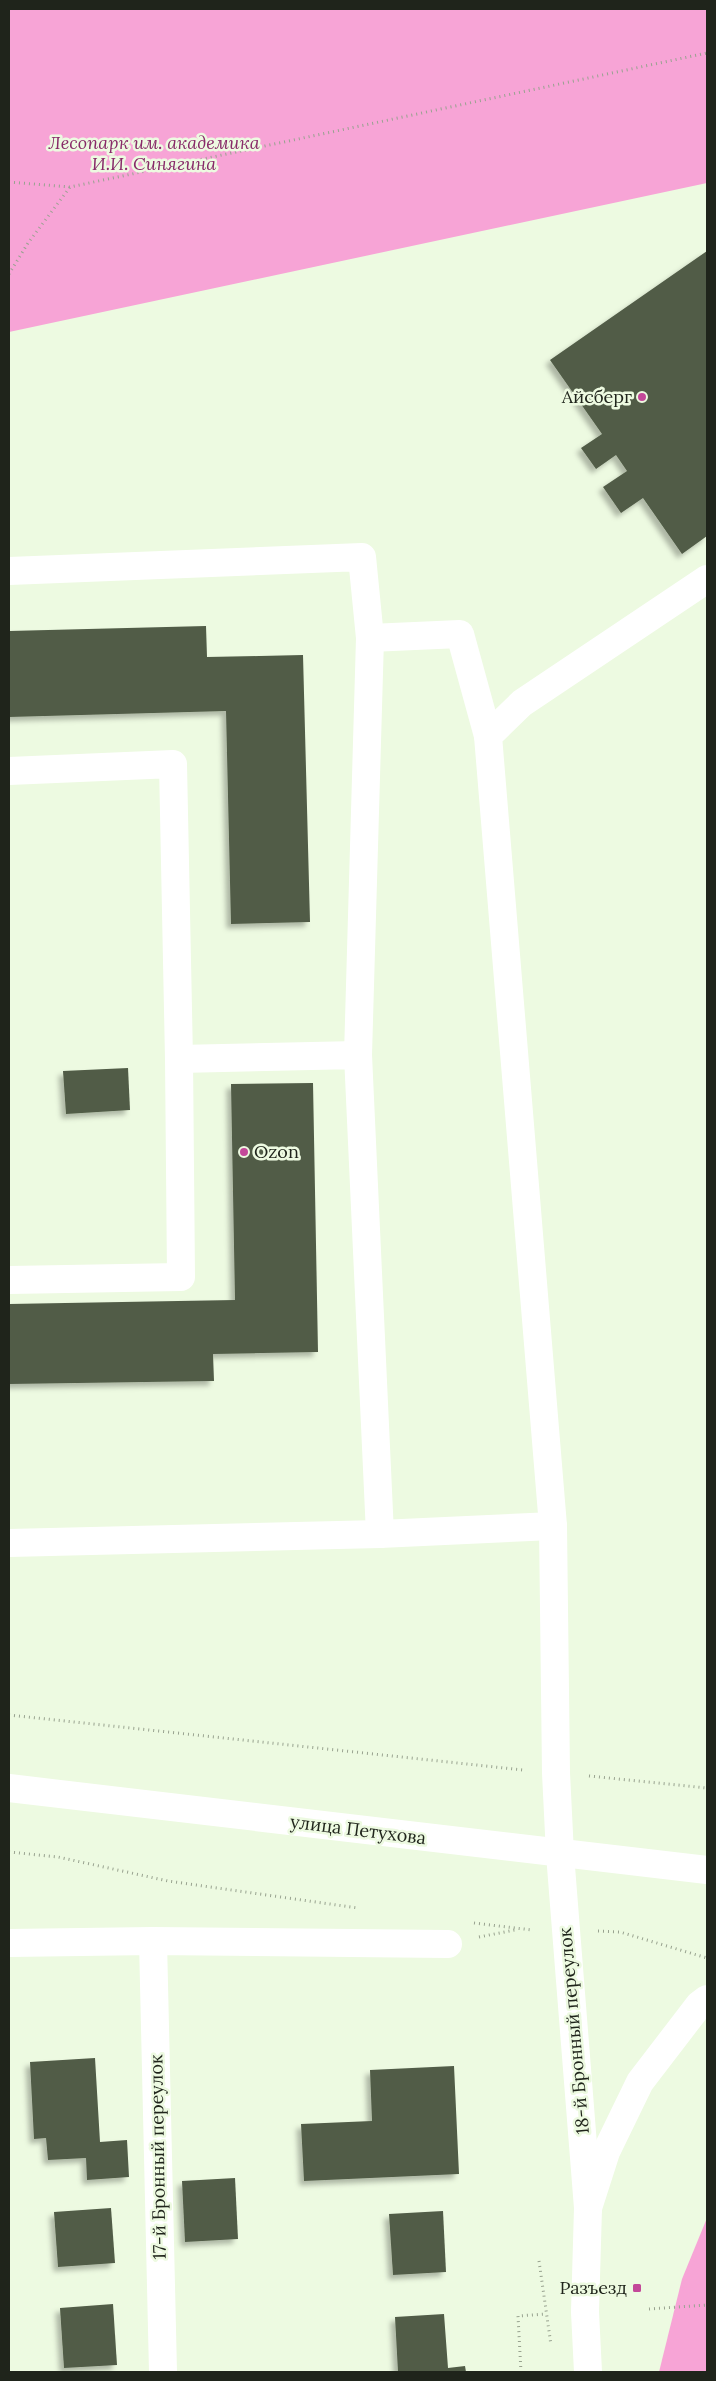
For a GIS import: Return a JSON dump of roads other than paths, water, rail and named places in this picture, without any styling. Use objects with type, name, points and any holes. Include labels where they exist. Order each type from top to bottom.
[{"type":"street","points":[[9,571],[362,557],[370,638],[358,1055],[380,1534]]},
{"type":"street","points":[[488,736],[522,703],[707,579]]},
{"type":"street","name":"18-й Бронный переулок","points":[[370,638],[460,634],[488,736],[553,1526],[556,1773],[560,1854],[588,2208],[585,2312],[588,2372]]},
{"type":"street","points":[[9,771],[173,764],[181,1277],[9,1280]]},
{"type":"street","points":[[178,1059],[358,1055]]},
{"type":"street","points":[[9,1543],[380,1534],[553,1526]]},
{"type":"street","name":"улица Петухова","points":[[9,1788],[707,1870]]},
{"type":"street","points":[[9,1943],[153,1941],[448,1944]]},
{"type":"street","name":"17-й Бронный переулок","points":[[153,1941],[163,2372]]},
{"type":"street","name":"18-й Бронный переулок","points":[[588,2208],[606,2152],[640,2082],[699,2005],[707,1999]]},
{"type":"place","name":"Айсберг","points":[[642,397]]},
{"type":"place","name":"Ozon","points":[[244,1152]]},
{"type":"place","name":"Разъезд","points":[[637,2288]]},
{"type":"park label","name":"Лесопарк им. академика И.И. Синягина","points":[[154,153]]}]
